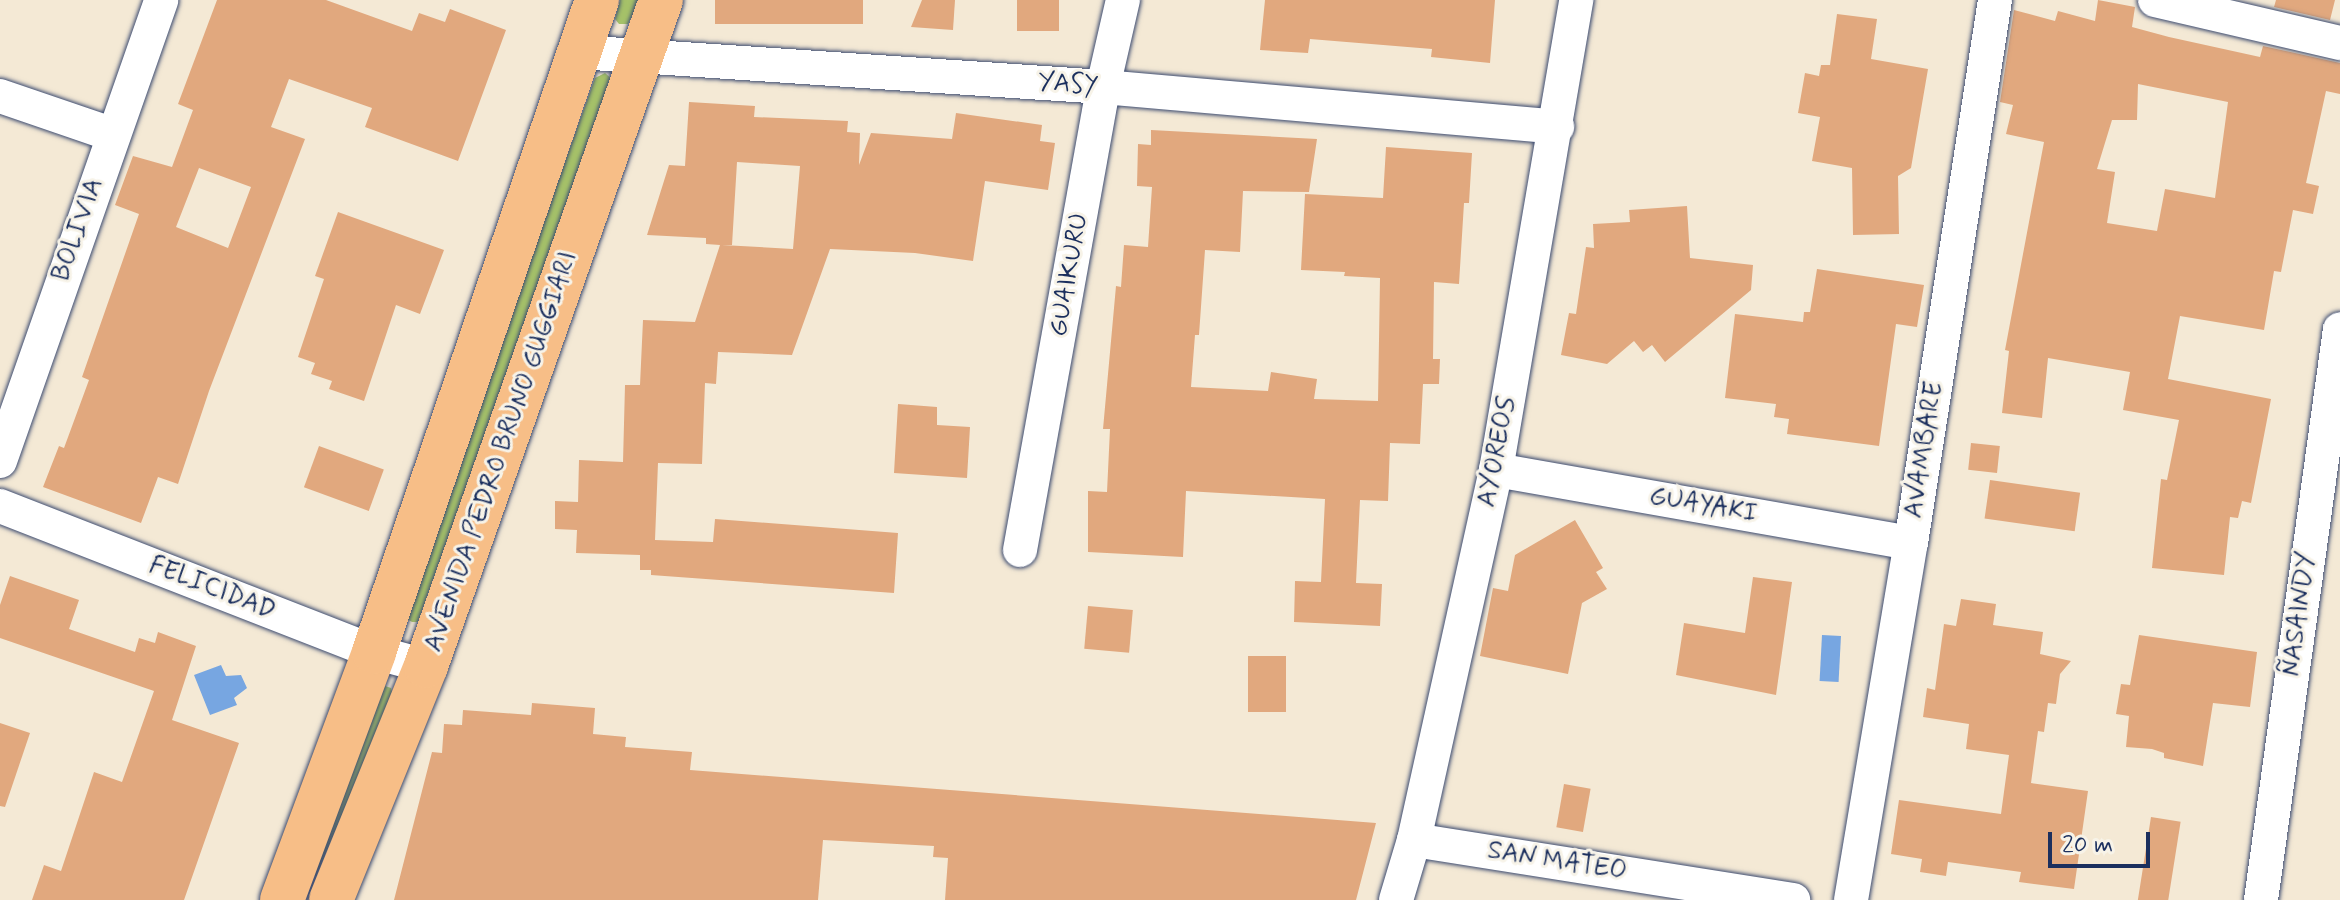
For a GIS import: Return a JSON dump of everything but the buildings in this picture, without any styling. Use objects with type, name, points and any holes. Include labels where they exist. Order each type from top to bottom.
[{"type":"main road","points":[[282,900],[374,652],[597,0]]},
{"type":"main road","name":"AVENIDA PEDRO BRUNO GUGGIARI","points":[[331,900],[426,666],[661,0]]},
{"type":"street","name":"BOLIVIA","points":[[0,461],[111,134],[161,0]]},
{"type":"street","name":"GUAIKURU","points":[[1020,550],[1103,87],[1123,0]]},
{"type":"street","name":"AYOREOS","points":[[1396,900],[1414,840],[1496,470],[1557,127],[1576,0]]},
{"type":"street","name":"AVAMBARE","points":[[1851,900],[1911,543],[1995,0]]},
{"type":"street","points":[[2155,0],[2340,43]]},
{"type":"street","name":"YASY","points":[[578,52],[1103,87],[1557,127]]},
{"type":"street","points":[[0,96],[111,134]]},
{"type":"street","name":"ÑASAINDY","points":[[2261,900],[2340,329]]},
{"type":"street","name":"GUAYAKI","points":[[1496,470],[1911,543]]},
{"type":"street","name":"FELICIDAD","points":[[0,506],[374,652],[426,666]]},
{"type":"street","name":"SAN MATEO","points":[[1414,840],[1793,900]]},
{"type":"green space","points":[[620,0],[640,0],[628,24],[619,24],[615,19]]},
{"type":"green space","points":[[605,73],[612,79],[418,622],[412,622],[404,617],[404,612],[595,78]]},
{"type":"green space","points":[[385,686],[391,688],[393,696],[316,876],[312,876]]},
{"type":"water","points":[[1822,635],[1841,636],[1839,682],[1820,681]]},
{"type":"water","points":[[221,665],[226,676],[241,675],[247,688],[234,698],[237,705],[210,715],[194,675]]}]
